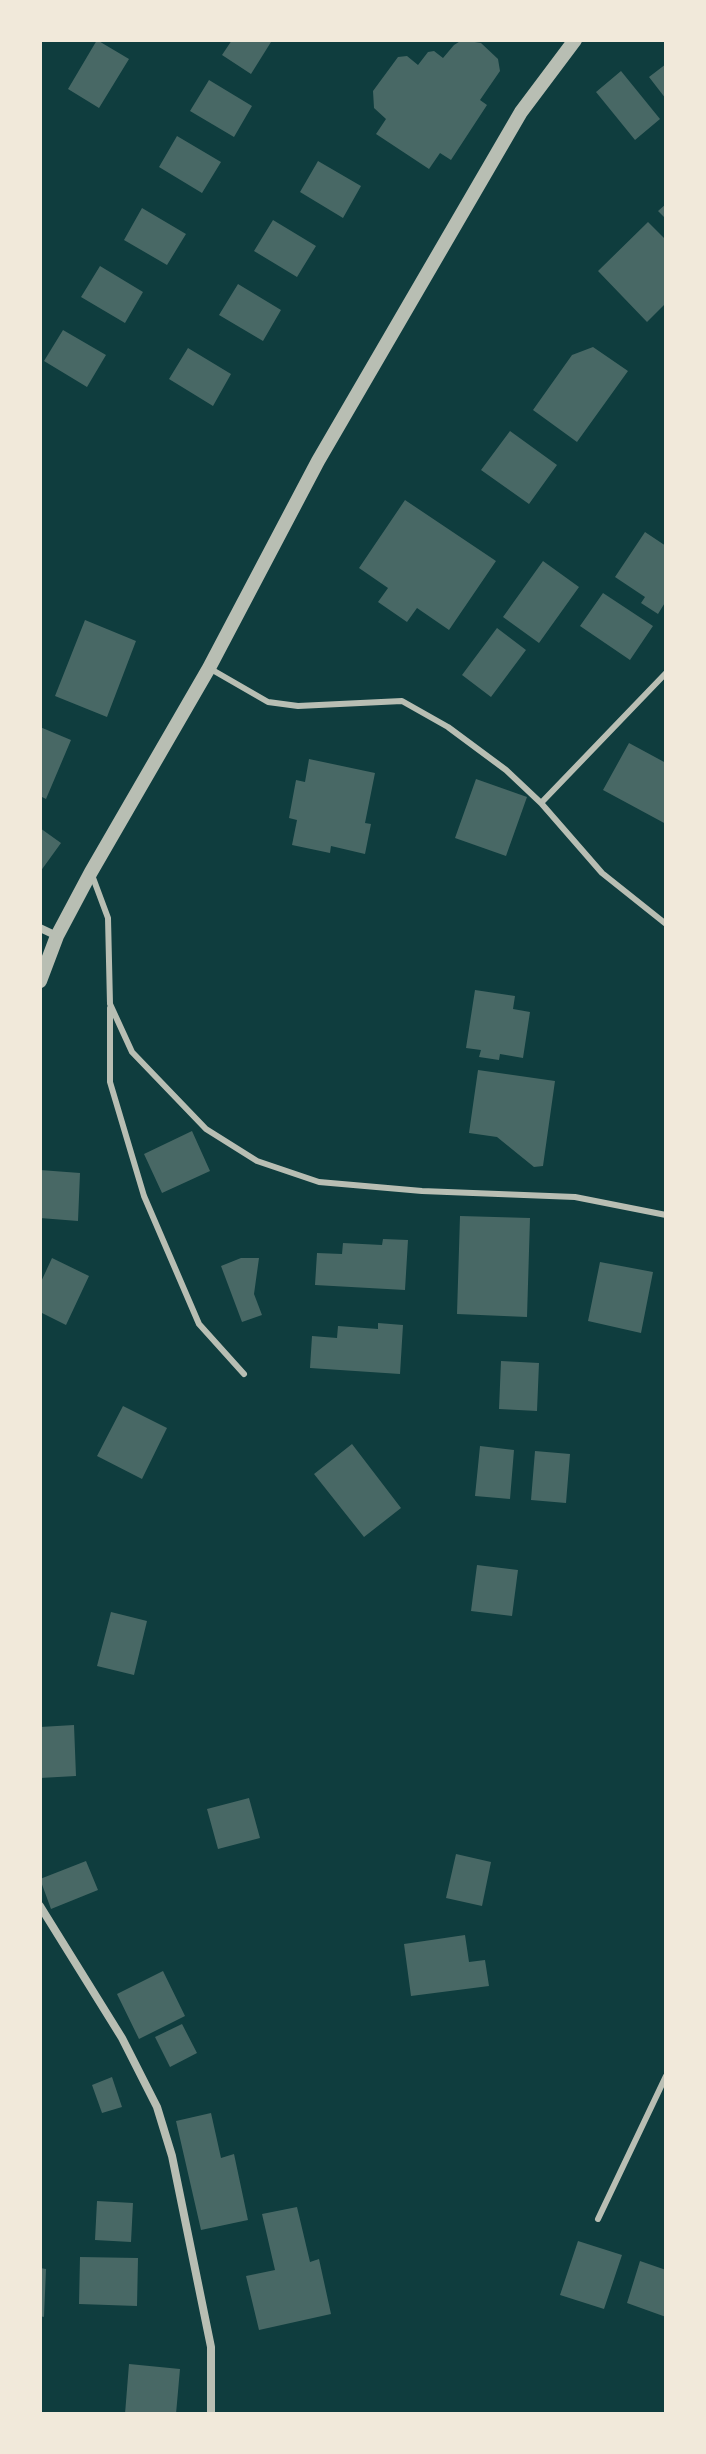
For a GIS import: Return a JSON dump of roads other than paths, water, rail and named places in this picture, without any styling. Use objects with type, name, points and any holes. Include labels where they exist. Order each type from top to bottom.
[{"type":"street","points":[[40,981],[57,936],[91,872],[209,668],[318,461],[521,112],[575,40]]},
{"type":"street","points":[[40,928],[57,936]]},
{"type":"street","points":[[40,1906],[122,2038],[157,2107],[172,2156],[211,2347],[211,2414]]},
{"type":"lane","points":[[209,668],[268,702],[298,706],[402,701],[448,727],[506,770],[541,803],[602,873],[666,924]]},
{"type":"lane","points":[[541,803],[666,673]]},
{"type":"lane","points":[[91,872],[108,918],[110,1082],[144,1196],[199,1324],[244,1374]]},
{"type":"lane","points":[[110,1004],[132,1052],[163,1088],[206,1129],[257,1161],[319,1182],[422,1191],[575,1197],[666,1215]]},
{"type":"lane","points":[[598,2219],[666,2076]]}]
